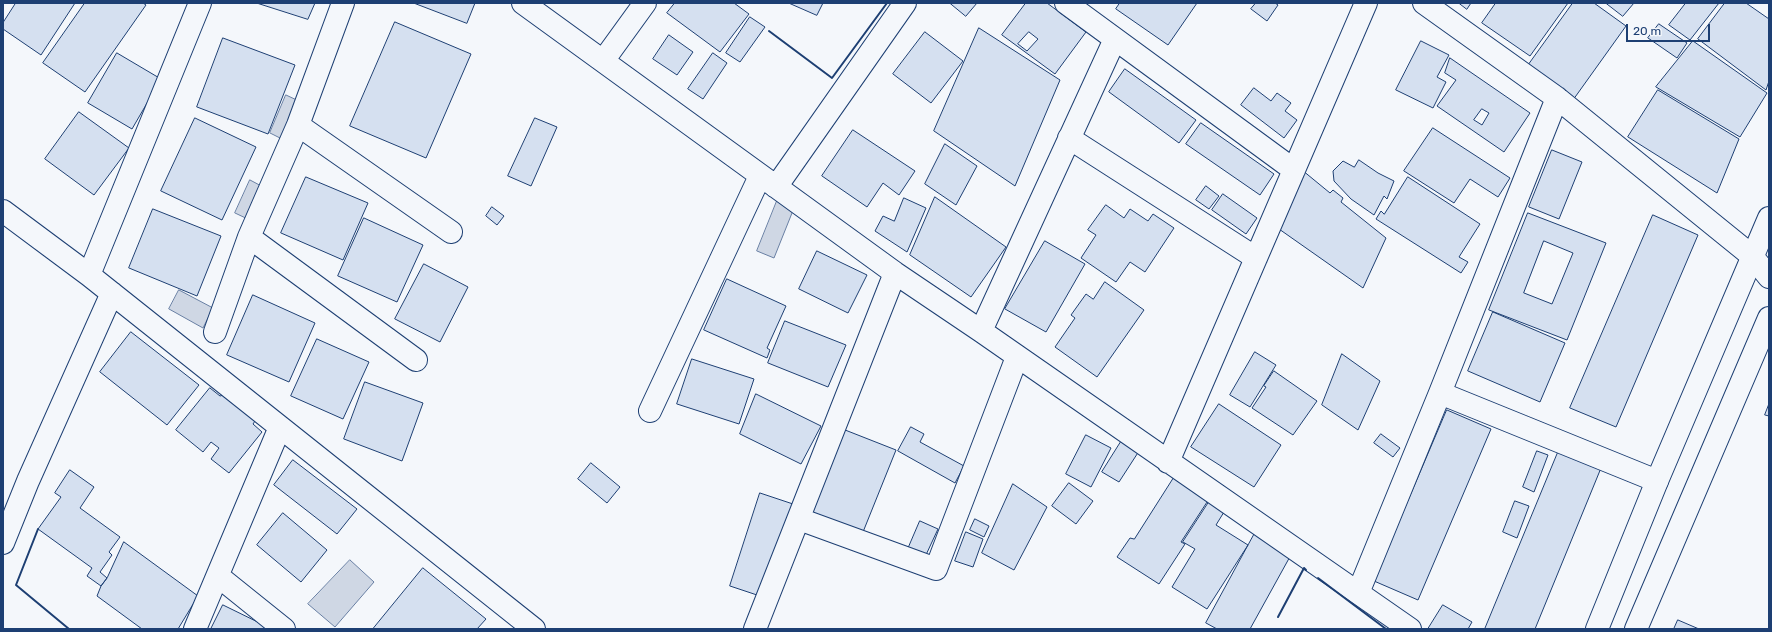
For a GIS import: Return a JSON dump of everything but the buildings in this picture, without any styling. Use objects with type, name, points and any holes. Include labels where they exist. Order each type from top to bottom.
[{"type":"main road","points":[[215,332],[249,237],[298,124],[344,3]]},
{"type":"main road","points":[[523,3],[895,274],[981,331],[1410,629]]},
{"type":"main road","points":[[603,61],[645,3]]},
{"type":"main road","points":[[650,411],[768,181],[905,3]]},
{"type":"main road","points":[[1066,3],[1294,170]]},
{"type":"main road","points":[[1168,462],[1366,3]]},
{"type":"main road","points":[[1424,3],[1557,98],[1752,256],[1769,277]]},
{"type":"main road","points":[[90,275],[194,6]]},
{"type":"main road","points":[[981,331],[1115,39]]},
{"type":"main road","points":[[1358,593],[1440,393],[1557,98]]},
{"type":"main road","points":[[298,124],[451,232]]},
{"type":"main road","points":[[1069,138],[1256,258]]},
{"type":"main road","points":[[3,211],[112,292],[280,427],[510,621],[534,629]]},
{"type":"main road","points":[[1596,629],[1769,218]]},
{"type":"main road","points":[[249,237],[416,360]]},
{"type":"main road","points":[[755,629],[895,274]]},
{"type":"main road","points":[[3,543],[28,481],[112,292]]},
{"type":"main road","points":[[1636,629],[1769,318]]},
{"type":"main road","points":[[799,518],[936,569],[1017,357]]},
{"type":"main road","points":[[1440,393],[1657,481]]},
{"type":"main road","points":[[195,629],[280,427]]},
{"type":"main road","points":[[218,576],[284,629]]},
{"type":"shaded area","points":[[286,95],[301,102],[286,141],[270,133]]},
{"type":"shaded area","points":[[250,180],[267,189],[252,221],[235,213]]},
{"type":"shaded area","points":[[777,201],[794,208],[774,258],[757,251]]},
{"type":"shaded area","points":[[179,290],[213,308],[203,328],[169,309]]},
{"type":"shaded area","points":[[350,560],[374,582],[335,627],[308,604]]},
{"type":"wall","points":[[769,31],[832,78],[887,3]]},
{"type":"wall","points":[[38,529],[16,585],[69,629]]},
{"type":"wall","points":[[1278,617],[1304,568],[1306,570]]},
{"type":"wall","points":[[1318,578],[1386,629]]}]
